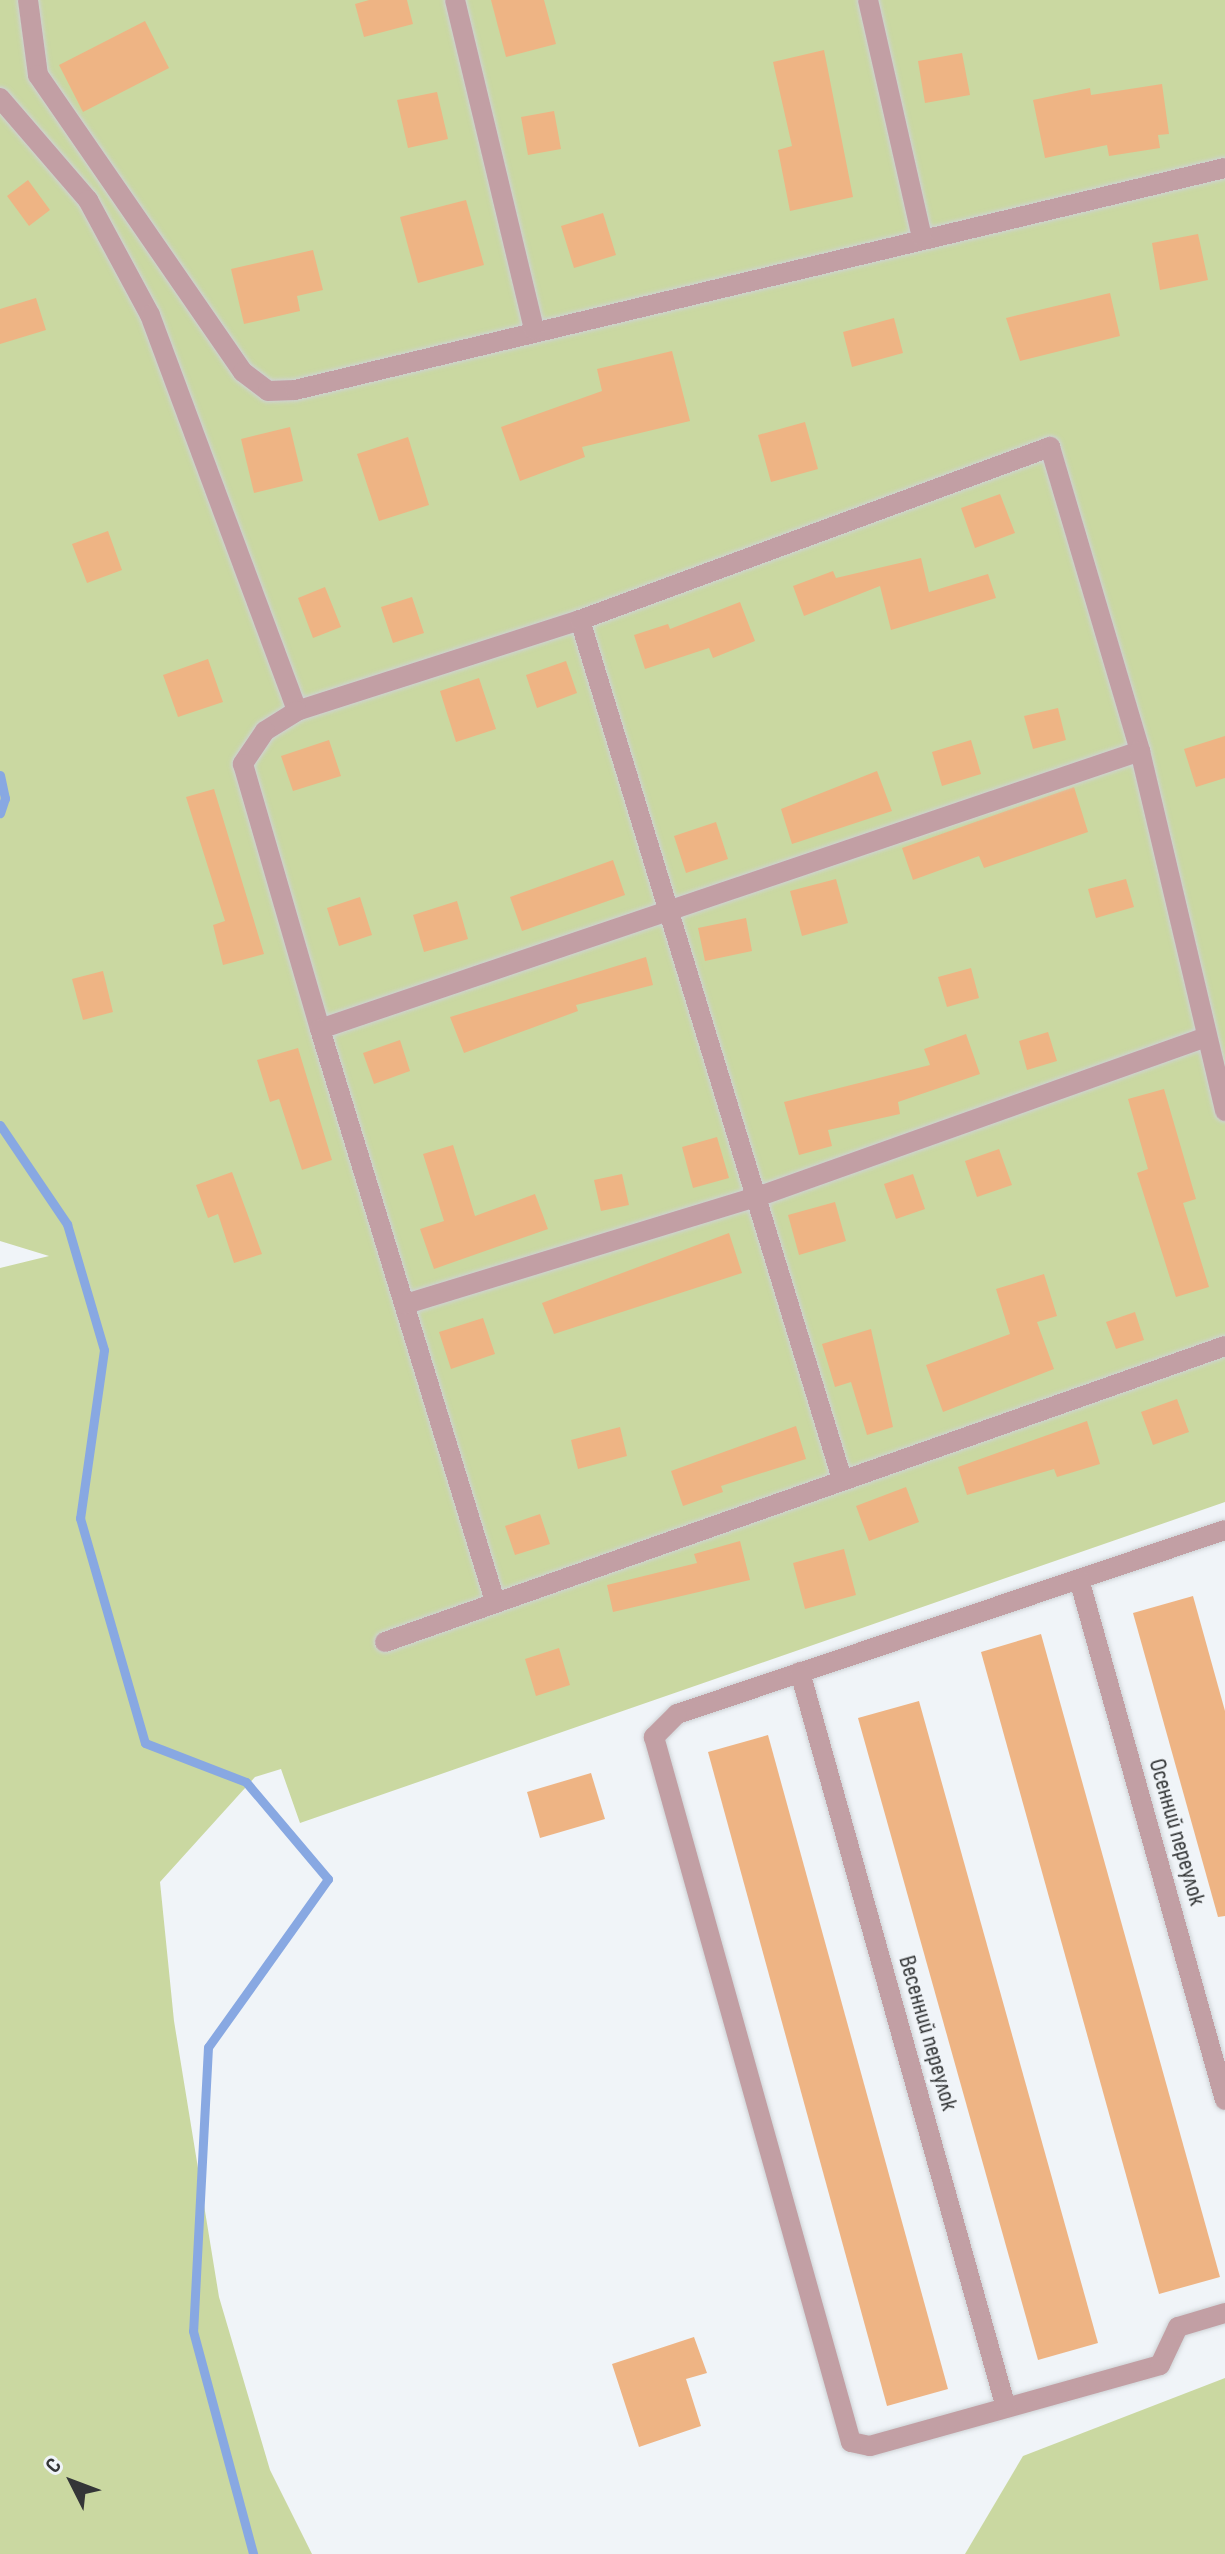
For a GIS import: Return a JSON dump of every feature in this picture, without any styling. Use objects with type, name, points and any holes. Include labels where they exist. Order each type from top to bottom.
[{"type":"street","points":[[28,0],[38,75],[243,372],[268,391],[295,390],[922,237],[1225,168]]},
{"type":"street","points":[[455,0],[534,330]]},
{"type":"street","points":[[868,0],[922,237]]},
{"type":"street","points":[[0,98],[88,200],[150,315],[297,711]]},
{"type":"street","points":[[494,1598],[320,1029],[243,764],[265,731],[297,711],[580,620],[1050,447],[1140,751],[1225,1111]]},
{"type":"street","points":[[580,620],[841,1476]]},
{"type":"street","points":[[320,1029],[1140,751]]},
{"type":"street","points":[[406,1304],[757,1197],[1206,1037]]},
{"type":"street","points":[[385,1642],[494,1598],[1225,1346]]},
{"type":"street","points":[[1225,1530],[663,1721],[654,1737],[851,2442],[870,2446],[1160,2365],[1178,2327],[1225,2313]]},
{"type":"street","name":"Осенний переулок","points":[[1079,1579],[1225,2100]]},
{"type":"street","name":"Весенний переулок","points":[[800,1672],[1006,2408]]},
{"type":"green space","points":[[0,0],[1225,0],[1225,1502],[300,1823],[281,1769],[255,1777],[160,1882],[174,2021],[219,2297],[270,2470],[312,2554],[0,2554],[0,1268],[49,1256],[0,1241]]},
{"type":"green space","points":[[1225,2378],[1225,2554],[965,2554],[1023,2456]]},
{"type":"building","points":[[369,0],[407,0],[413,24],[364,37],[355,4]]},
{"type":"building","points":[[491,0],[544,0],[556,44],[506,57]]},
{"type":"building","points":[[145,21],[169,68],[83,112],[59,65]]},
{"type":"building","points":[[824,50],[853,197],[790,211],[778,150],[792,146],[773,62]]},
{"type":"building","points":[[962,53],[970,95],[925,103],[918,61]]},
{"type":"building","points":[[1162,84],[1169,134],[1158,135],[1160,148],[1109,156],[1107,145],[1045,158],[1033,100],[1090,88],[1091,95]]},
{"type":"building","points":[[437,92],[448,139],[408,148],[397,100]]},
{"type":"building","points":[[554,111],[561,149],[528,155],[521,117]]},
{"type":"building","points":[[28,180],[50,210],[29,226],[7,196]]},
{"type":"building","points":[[466,200],[484,265],[418,283],[400,217]]},
{"type":"building","points":[[603,213],[616,255],[574,268],[561,226]]},
{"type":"building","points":[[1198,234],[1208,280],[1160,290],[1152,243]]},
{"type":"building","points":[[313,250],[323,290],[297,296],[300,311],[244,324],[231,269]]},
{"type":"building","points":[[1110,293],[1120,336],[1020,361],[1006,318]]},
{"type":"building","points":[[36,298],[46,330],[0,344],[0,309]]},
{"type":"building","points":[[894,318],[903,353],[852,367],[843,332]]},
{"type":"building","points":[[672,351],[690,421],[582,447],[585,457],[520,481],[501,427],[602,391],[597,369]]},
{"type":"building","points":[[805,422],[818,469],[771,482],[758,435]]},
{"type":"building","points":[[290,427],[303,481],[254,493],[241,439]]},
{"type":"building","points":[[408,437],[429,505],[379,521],[357,454]]},
{"type":"building","points":[[1000,494],[1015,533],[975,548],[961,508]]},
{"type":"building","points":[[108,531],[122,570],[87,583],[72,544]]},
{"type":"building","points":[[921,558],[929,592],[988,574],[996,598],[891,630],[880,586],[804,616],[793,586],[833,571],[836,578]]},
{"type":"building","points":[[325,587],[341,627],[313,638],[298,598]]},
{"type":"building","points":[[412,597],[424,633],[393,643],[381,607]]},
{"type":"building","points":[[740,602],[755,641],[713,658],[709,648],[645,669],[634,635],[668,624],[670,629]]},
{"type":"building","points":[[208,659],[223,702],[178,717],[163,675]]},
{"type":"building","points":[[566,661],[577,693],[537,708],[526,675]]},
{"type":"building","points":[[479,678],[496,729],[456,742],[440,691]]},
{"type":"building","points":[[1058,708],[1066,740],[1033,749],[1024,716]]},
{"type":"building","points":[[1225,736],[1225,778],[1196,787],[1184,749]]},
{"type":"building","points":[[329,740],[341,776],[293,791],[281,756]]},
{"type":"building","points":[[971,740],[981,774],[942,786],[932,752]]},
{"type":"building","points":[[877,771],[892,811],[792,844],[781,809]]},
{"type":"building","points":[[1074,787],[1088,832],[984,868],[979,856],[913,880],[902,848]]},
{"type":"building","points":[[214,789],[264,954],[223,965],[213,925],[225,921],[186,797]]},
{"type":"building","points":[[716,822],[728,859],[686,873],[674,836]]},
{"type":"building","points":[[613,860],[625,895],[522,931],[510,897]]},
{"type":"building","points":[[836,879],[848,923],[802,936],[790,891]]},
{"type":"building","points":[[1126,879],[1134,907],[1096,918],[1088,889]]},
{"type":"building","points":[[360,897],[372,935],[339,946],[327,908]]},
{"type":"building","points":[[457,901],[468,939],[424,952],[413,915]]},
{"type":"building","points":[[746,918],[752,951],[705,961],[698,928]]},
{"type":"building","points":[[646,957],[653,985],[576,1005],[578,1011],[464,1053],[450,1017]]},
{"type":"building","points":[[971,968],[979,998],[947,1007],[938,977]]},
{"type":"building","points":[[103,971],[113,1012],[83,1020],[72,979]]},
{"type":"building","points":[[1048,1032],[1057,1061],[1027,1070],[1019,1041]]},
{"type":"building","points":[[966,1034],[980,1074],[898,1102],[900,1114],[828,1130],[832,1146],[799,1155],[784,1102],[930,1065],[924,1049]]},
{"type":"building","points":[[400,1040],[410,1071],[374,1084],[363,1053]]},
{"type":"building","points":[[298,1048],[332,1160],[302,1170],[279,1099],[270,1102],[257,1060]]},
{"type":"building","points":[[1164,1089],[1196,1199],[1183,1203],[1209,1287],[1176,1297],[1137,1173],[1148,1169],[1128,1099]]},
{"type":"building","points":[[717,1137],[729,1178],[693,1188],[682,1147]]},
{"type":"building","points":[[453,1145],[475,1216],[535,1194],[548,1229],[434,1269],[420,1229],[444,1221],[423,1154]]},
{"type":"building","points":[[999,1149],[1012,1185],[977,1197],[965,1161]]},
{"type":"building","points":[[232,1172],[262,1254],[234,1263],[218,1214],[208,1218],[196,1185]]},
{"type":"building","points":[[622,1174],[629,1205],[601,1211],[594,1180]]},
{"type":"building","points":[[913,1174],[925,1209],[896,1219],[884,1184]]},
{"type":"building","points":[[835,1202],[846,1241],[799,1255],[788,1215]]},
{"type":"building","points":[[729,1233],[742,1273],[554,1334],[542,1303]]},
{"type":"building","points":[[1044,1274],[1057,1316],[1037,1322],[1054,1369],[943,1412],[926,1365],[1010,1334],[996,1289]]},
{"type":"building","points":[[1135,1312],[1144,1340],[1116,1349],[1106,1322]]},
{"type":"building","points":[[483,1318],[495,1354],[451,1369],[439,1332]]},
{"type":"building","points":[[871,1329],[893,1427],[867,1435],[851,1382],[835,1387],[822,1344]]},
{"type":"building","points":[[1177,1399],[1189,1432],[1153,1445],[1141,1412]]},
{"type":"building","points":[[1087,1421],[1100,1464],[1057,1477],[1054,1469],[967,1495],[958,1467]]},
{"type":"building","points":[[796,1426],[806,1459],[721,1486],[723,1492],[683,1506],[671,1471]]},
{"type":"building","points":[[620,1427],[627,1456],[578,1469],[571,1440]]},
{"type":"building","points":[[906,1487],[919,1522],[869,1541],[856,1506]]},
{"type":"building","points":[[540,1514],[550,1544],[515,1555],[505,1526]]},
{"type":"building","points":[[740,1541],[750,1580],[613,1612],[607,1585],[697,1563],[694,1554]]},
{"type":"building","points":[[844,1549],[856,1595],[805,1609],[793,1563]]},
{"type":"building","points":[[1193,1596],[1225,1711],[1225,1916],[1218,1917],[1133,1613]]},
{"type":"building","points":[[1041,1634],[1220,2277],[1159,2294],[981,1652]]},
{"type":"building","points":[[559,1648],[570,1685],[536,1696],[525,1659]]},
{"type":"building","points":[[919,1701],[1098,2343],[1038,2360],[858,1718]]},
{"type":"building","points":[[768,1735],[948,2389],[887,2406],[708,1752]]},
{"type":"building","points":[[591,1773],[605,1819],[540,1838],[527,1792]]},
{"type":"building","points":[[694,2337],[707,2373],[686,2379],[701,2426],[639,2447],[612,2364]]},
{"type":"waterway","points":[[0,775],[5,798],[0,813]]},
{"type":"waterway","points":[[0,1125],[67,1224],[104,1350],[80,1518],[145,1743],[246,1782],[328,1879],[208,2047],[193,2331],[253,2554]]}]
